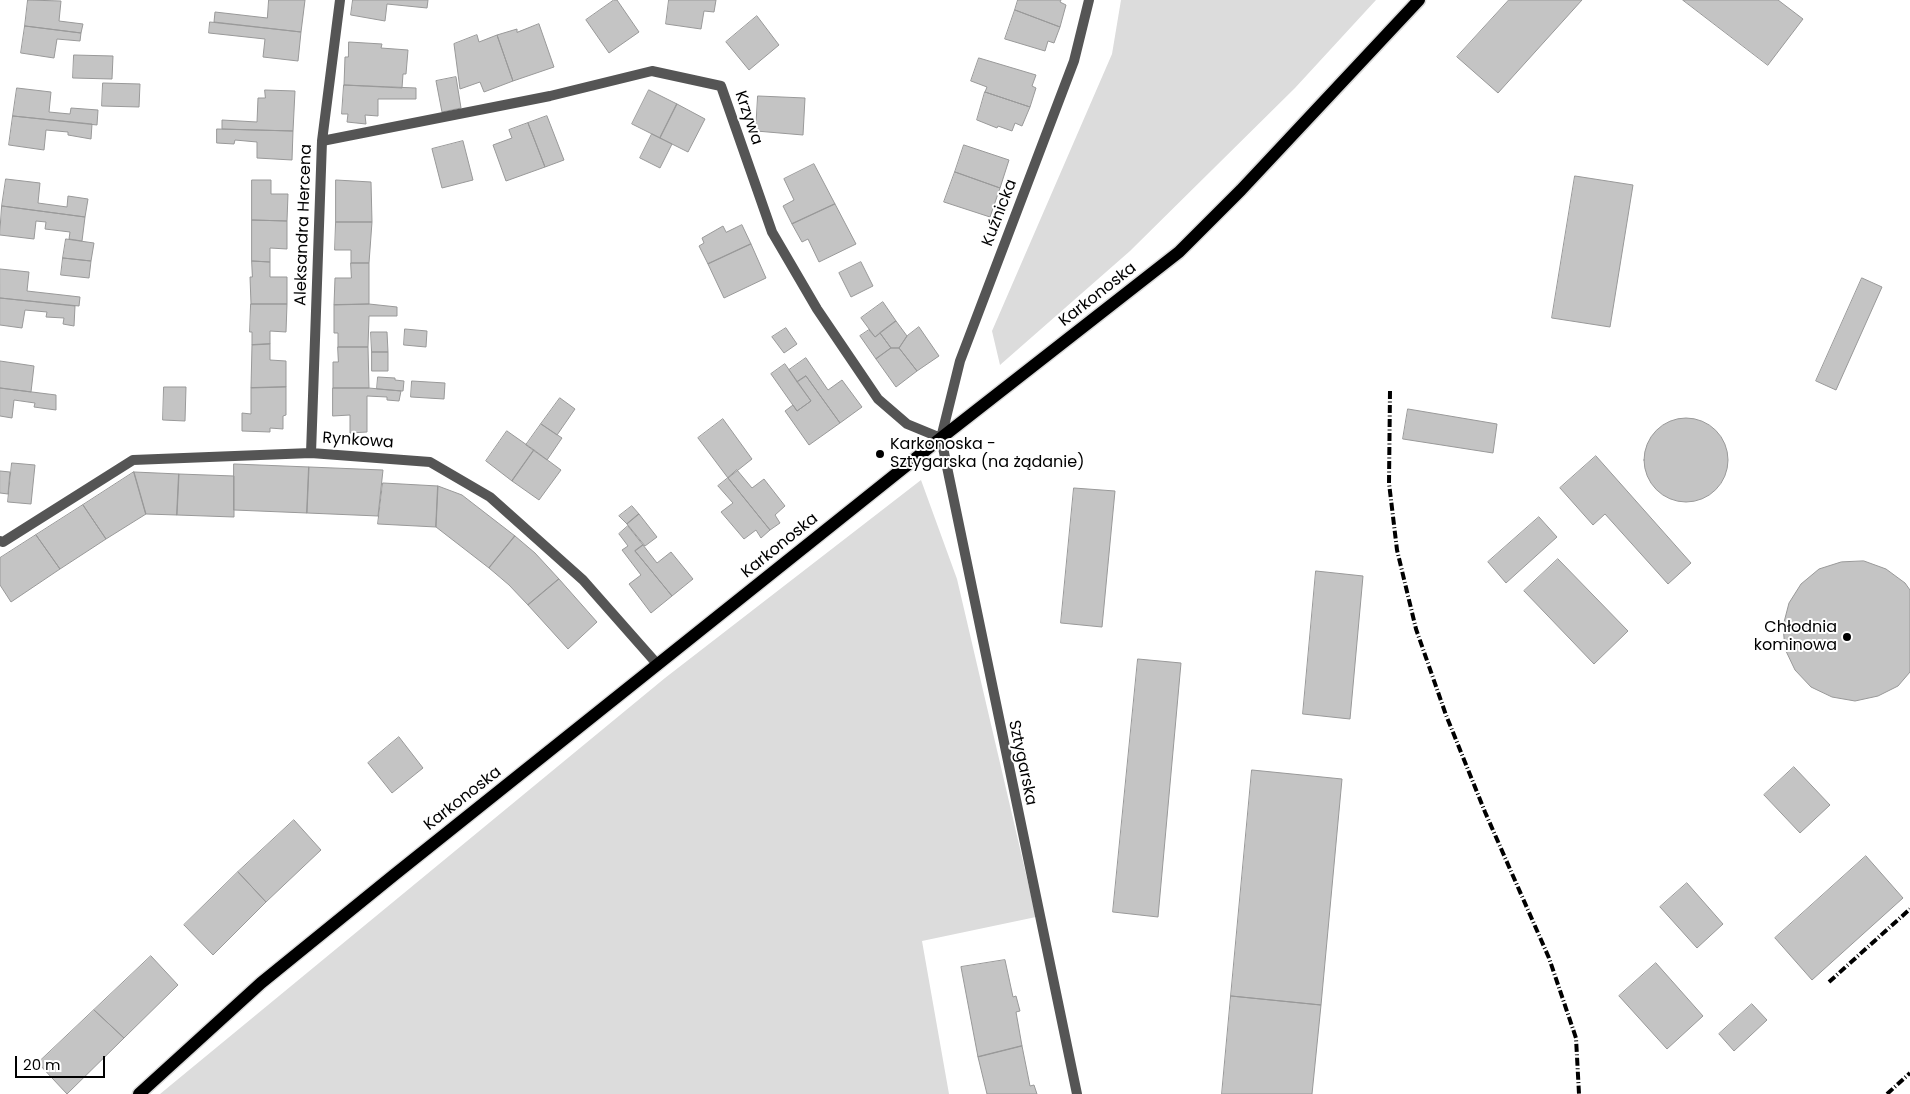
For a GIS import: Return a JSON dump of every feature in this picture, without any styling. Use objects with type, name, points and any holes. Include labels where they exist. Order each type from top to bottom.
[{"type":"main road","name":"Karkonoska","points":[[139,1094],[269,977],[394,875],[941,438],[1179,252],[1241,190],[1419,0]]},
{"type":"street","name":"Aleksandra Hercena","points":[[311,453],[322,141],[340,0]]},
{"type":"street","name":"Kuźnicka","points":[[941,438],[960,361],[1074,61],[1089,0]]},
{"type":"street","name":"Krzywa","points":[[322,141],[550,96],[652,71],[721,86],[772,232],[817,309],[878,399],[907,424],[941,438]]},
{"type":"street","name":"Sztygarska","points":[[941,438],[1077,1094]]},
{"type":"street","name":"Rynkowa","points":[[0,542],[3,542],[133,460],[311,453],[430,462],[490,497],[582,580],[658,665]]},
{"type":"shaded area","points":[[1121,0],[1376,0],[1295,88],[1130,251],[1000,365],[992,331],[1112,54]]},
{"type":"shaded area","points":[[921,480],[957,579],[1036,917],[922,941],[949,1094],[160,1094],[665,678]]},
{"type":"building","points":[[28,0],[61,1],[59,21],[83,24],[81,33],[25,26]]},
{"type":"building","points":[[269,0],[305,0],[301,32],[214,22],[215,12],[267,18]]},
{"type":"building","points":[[353,0],[428,0],[427,8],[387,4],[385,21],[351,15]]},
{"type":"building","points":[[614,0],[617,0],[639,32],[609,53],[586,20]]},
{"type":"building","points":[[669,0],[716,0],[714,12],[704,11],[701,29],[666,24]]},
{"type":"building","points":[[1018,0],[1061,0],[1060,2],[1066,5],[1060,27],[1015,10]]},
{"type":"building","points":[[1509,0],[1582,0],[1498,93],[1457,57]]},
{"type":"building","points":[[1683,0],[1778,0],[1803,19],[1768,65]]},
{"type":"building","points":[[1015,10],[1060,27],[1054,43],[1048,41],[1045,51],[1005,39]]},
{"type":"building","points":[[757,16],[779,45],[749,70],[726,42]]},
{"type":"building","points":[[210,22],[301,32],[298,61],[263,57],[265,39],[209,33]]},
{"type":"building","points":[[539,24],[554,67],[513,81],[497,35],[517,29],[517,32]]},
{"type":"building","points":[[25,26],[81,33],[80,41],[57,39],[54,58],[21,53]]},
{"type":"building","points":[[477,35],[479,42],[497,35],[513,81],[484,92],[480,82],[460,89],[454,44]]},
{"type":"building","points":[[349,42],[382,44],[381,48],[408,50],[406,74],[403,74],[402,88],[344,85],[345,57],[348,57]]},
{"type":"building","points":[[74,55],[113,56],[112,79],[73,78]]},
{"type":"building","points":[[979,58],[1036,75],[1032,86],[1036,88],[1030,107],[985,92],[987,87],[971,81]]},
{"type":"building","points":[[456,77],[461,108],[442,112],[436,81]]},
{"type":"building","points":[[103,83],[140,84],[139,107],[102,106]]},
{"type":"building","points":[[344,85],[416,88],[416,99],[378,99],[378,116],[365,115],[366,124],[347,122],[348,114],[342,114]]},
{"type":"building","points":[[17,88],[51,92],[49,112],[70,114],[71,108],[98,110],[97,125],[13,116]]},
{"type":"building","points":[[265,90],[295,91],[293,131],[222,129],[222,120],[257,122],[258,98],[265,98]]},
{"type":"building","points":[[649,90],[677,104],[660,138],[632,124]]},
{"type":"building","points":[[985,92],[1030,107],[1022,126],[1015,123],[1012,131],[998,126],[997,128],[977,120]]},
{"type":"building","points":[[758,96],[805,98],[803,135],[756,131]]},
{"type":"building","points":[[677,104],[705,119],[688,152],[660,138]]},
{"type":"building","points":[[13,116],[92,124],[91,139],[68,135],[68,132],[46,130],[44,150],[9,145]]},
{"type":"building","points":[[547,116],[564,160],[545,167],[528,123]]},
{"type":"building","points":[[528,123],[545,167],[506,181],[493,145],[512,138],[509,130]]},
{"type":"building","points":[[217,129],[293,131],[292,160],[257,158],[257,142],[235,140],[234,144],[217,143]]},
{"type":"building","points":[[652,134],[672,144],[660,168],[640,158]]},
{"type":"building","points":[[463,141],[473,180],[442,188],[432,149]]},
{"type":"building","points":[[964,145],[1009,160],[1000,188],[955,172]]},
{"type":"building","points":[[814,164],[835,204],[792,224],[783,206],[794,200],[784,179]]},
{"type":"building","points":[[955,172],[1000,188],[990,217],[944,202]]},
{"type":"building","points":[[1575,176],[1633,185],[1610,327],[1552,318]]},
{"type":"building","points":[[6,179],[40,183],[38,203],[67,207],[68,196],[88,199],[85,217],[2,206]]},
{"type":"building","points":[[252,180],[271,180],[271,194],[288,194],[287,221],[252,220]]},
{"type":"building","points":[[336,180],[371,182],[372,222],[336,222]]},
{"type":"building","points":[[835,204],[856,244],[819,262],[808,239],[802,242],[792,224]]},
{"type":"building","points":[[2,206],[85,217],[82,241],[69,239],[70,232],[45,229],[46,222],[36,221],[34,239],[0,235]]},
{"type":"building","points":[[252,220],[287,221],[287,249],[270,248],[270,262],[252,261]]},
{"type":"building","points":[[336,222],[372,222],[369,263],[351,263],[351,250],[335,250]]},
{"type":"building","points":[[742,225],[751,244],[708,264],[699,246],[704,243],[702,238],[723,226],[726,232]]},
{"type":"building","points":[[66,239],[94,243],[91,261],[63,258]]},
{"type":"building","points":[[751,244],[766,278],[724,298],[708,264]]},
{"type":"building","points":[[63,258],[91,261],[89,278],[61,275]]},
{"type":"building","points":[[252,261],[270,262],[270,277],[287,277],[287,304],[251,304],[250,277],[252,277]]},
{"type":"building","points":[[861,262],[873,286],[851,297],[839,273]]},
{"type":"building","points":[[351,263],[369,263],[369,304],[334,305],[335,278],[351,278]]},
{"type":"building","points":[[0,269],[29,272],[27,291],[80,297],[79,306],[0,298]]},
{"type":"building","points":[[1862,278],[1882,287],[1836,390],[1816,381]]},
{"type":"building","points":[[0,298],[75,306],[74,326],[63,324],[64,318],[46,317],[47,312],[25,310],[22,328],[0,325]]},
{"type":"building","points":[[883,302],[896,321],[875,337],[861,318]]},
{"type":"building","points":[[251,304],[287,304],[286,332],[270,331],[270,344],[252,345],[252,332],[250,332]]},
{"type":"building","points":[[369,304],[397,307],[397,316],[369,316],[368,347],[338,347],[338,333],[334,333],[334,305]]},
{"type":"building","points":[[896,321],[907,336],[899,348],[891,348],[880,333]]},
{"type":"building","points":[[919,327],[939,356],[917,371],[899,348],[907,336]]},
{"type":"building","points":[[786,328],[797,344],[784,353],[772,337]]},
{"type":"building","points":[[405,329],[427,331],[426,347],[404,345]]},
{"type":"building","points":[[869,330],[875,337],[880,333],[891,348],[876,359],[860,336]]},
{"type":"building","points":[[371,332],[387,332],[388,352],[372,352]]},
{"type":"building","points":[[270,344],[270,360],[286,361],[286,387],[251,388],[252,345]]},
{"type":"building","points":[[338,347],[368,347],[369,388],[333,388],[333,362],[338,362]]},
{"type":"building","points":[[891,348],[899,348],[917,371],[896,387],[876,359]]},
{"type":"building","points":[[372,352],[388,352],[388,371],[372,371]]},
{"type":"building","points":[[806,358],[828,390],[842,380],[862,407],[840,423],[806,376],[797,382],[789,370]]},
{"type":"building","points":[[0,361],[34,366],[31,392],[0,388]]},
{"type":"building","points":[[785,364],[811,401],[797,411],[771,374]]},
{"type":"building","points":[[806,376],[840,423],[809,445],[785,411],[793,405],[797,411],[811,401],[797,382]]},
{"type":"building","points":[[378,377],[395,378],[395,380],[404,381],[403,391],[377,389]]},
{"type":"building","points":[[412,381],[445,383],[444,399],[411,397]]},
{"type":"building","points":[[164,387],[186,387],[185,421],[163,420]]},
{"type":"building","points":[[286,387],[286,415],[283,416],[283,429],[270,428],[270,432],[242,431],[242,413],[251,414],[251,388]]},
{"type":"building","points":[[0,388],[56,395],[56,410],[34,407],[35,403],[14,400],[12,418],[0,416]]},
{"type":"building","points":[[333,388],[369,388],[401,391],[399,401],[387,400],[387,397],[367,396],[367,432],[350,433],[350,415],[333,416]]},
{"type":"building","points":[[560,398],[575,409],[557,435],[541,424]]},
{"type":"building","points":[[1408,409],[1497,424],[1493,453],[1403,439]]},
{"type":"building","points":[[1686,418],[1709,425],[1721,437],[1728,460],[1721,483],[1709,495],[1686,502],[1663,495],[1651,483],[1644,460],[1651,437],[1663,425]]},
{"type":"building","points":[[723,419],[752,459],[728,478],[698,438]]},
{"type":"building","points":[[541,424],[562,438],[547,460],[526,445]]},
{"type":"building","points":[[507,431],[534,450],[512,481],[486,461]]},
{"type":"building","points":[[534,450],[561,470],[539,500],[512,481]]},
{"type":"building","points":[[1596,456],[1691,563],[1668,584],[1605,514],[1593,525],[1560,488]]},
{"type":"building","points":[[12,463],[35,465],[31,504],[8,502]]},
{"type":"building","points":[[234,464],[309,467],[307,513],[234,510]]},
{"type":"building","points":[[309,467],[383,470],[378,516],[307,513]]},
{"type":"building","points":[[737,470],[752,488],[764,479],[785,506],[775,515],[780,523],[770,530],[728,478]]},
{"type":"building","points":[[0,471],[10,472],[8,494],[0,493]]},
{"type":"building","points":[[134,472],[179,474],[177,515],[146,514]]},
{"type":"building","points":[[134,472],[146,514],[106,539],[83,505]]},
{"type":"building","points":[[179,474],[234,476],[234,517],[177,515]]},
{"type":"building","points":[[728,478],[770,530],[761,538],[756,530],[744,539],[721,512],[733,503],[718,486]]},
{"type":"building","points":[[383,483],[438,486],[436,527],[378,524]]},
{"type":"building","points":[[438,486],[462,495],[515,536],[489,568],[436,527]]},
{"type":"building","points":[[1074,488],[1115,491],[1102,627],[1061,623]]},
{"type":"building","points":[[83,505],[106,539],[60,569],[36,535]]},
{"type":"building","points":[[632,506],[639,514],[627,524],[619,516]]},
{"type":"building","points":[[639,514],[657,537],[645,546],[627,524]]},
{"type":"building","points":[[1539,517],[1557,537],[1506,583],[1488,562]]},
{"type":"building","points":[[628,526],[643,545],[635,551],[672,596],[651,613],[629,584],[641,575],[622,550],[628,546],[619,534]]},
{"type":"building","points":[[36,535],[60,569],[11,602],[0,585],[0,558]]},
{"type":"building","points":[[515,536],[535,553],[559,579],[528,605],[489,568]]},
{"type":"building","points":[[643,545],[657,563],[671,552],[693,579],[672,596],[635,551]]},
{"type":"building","points":[[1558,559],[1628,631],[1594,664],[1524,591]]},
{"type":"building","name":"Chłodnia kominowa","points":[[1864,561],[1886,569],[1905,583],[1910,590],[1910,672],[1898,686],[1878,696],[1855,701],[1832,697],[1811,687],[1795,670],[1785,649],[1783,626],[1789,603],[1801,584],[1819,569],[1841,562]]},
{"type":"building","points":[[1316,571],[1363,576],[1350,719],[1303,714]]},
{"type":"building","points":[[559,579],[597,622],[568,649],[528,605]]},
{"type":"building","points":[[1138,659],[1181,663],[1158,917],[1113,912]]},
{"type":"building","points":[[399,737],[423,768],[392,793],[368,763]]},
{"type":"building","points":[[1794,767],[1830,805],[1800,833],[1764,795]]},
{"type":"building","points":[[1252,770],[1342,779],[1321,1005],[1231,996]]},
{"type":"building","points":[[294,820],[321,850],[266,902],[238,872]]},
{"type":"building","points":[[1866,856],[1903,898],[1812,980],[1775,938]]},
{"type":"building","points":[[238,872],[266,902],[213,955],[184,925]]},
{"type":"building","points":[[1687,883],[1723,924],[1697,948],[1660,907]]},
{"type":"building","points":[[151,956],[178,985],[124,1038],[94,1010]]},
{"type":"building","points":[[1005,960],[1013,997],[1016,996],[1020,1011],[1016,1012],[1022,1046],[978,1057],[961,967]]},
{"type":"building","points":[[1656,963],[1703,1016],[1667,1049],[1619,996]]},
{"type":"building","points":[[1231,996],[1321,1005],[1312,1094],[1222,1094]]},
{"type":"building","points":[[1752,1004],[1767,1020],[1734,1051],[1719,1034]]},
{"type":"building","points":[[94,1010],[124,1038],[67,1094],[38,1063]]},
{"type":"building","points":[[1022,1046],[1030,1086],[1034,1085],[1037,1094],[987,1094],[978,1057]]},
{"type":"railway","points":[[1390,391],[1389,483],[1397,550],[1416,629],[1446,715],[1485,812],[1549,958],[1576,1038],[1579,1094]]},
{"type":"railway","points":[[1829,982],[1910,909]]},
{"type":"railway","points":[[1887,1094],[1910,1073]]},
{"type":"place","name":"Karkonoska - Sztygarska (na żądanie)","points":[[880,454]]},
{"type":"place","name":"Chłodnia kominowa","points":[[1847,637]]}]
